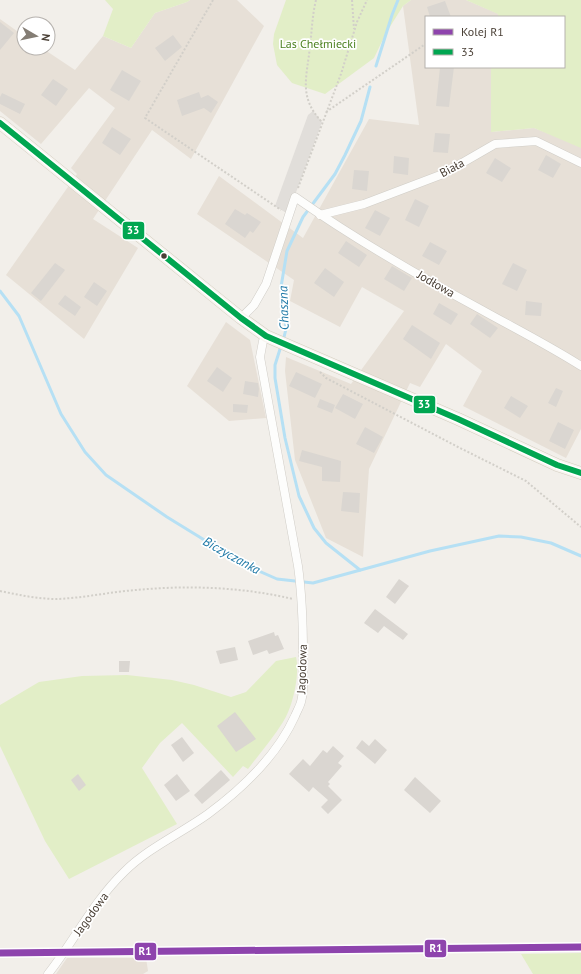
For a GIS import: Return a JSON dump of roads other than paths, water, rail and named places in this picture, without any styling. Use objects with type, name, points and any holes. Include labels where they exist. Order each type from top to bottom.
[{"type":"street","points":[[0,123],[241,318],[270,338],[458,419],[557,465],[581,473]]},
{"type":"street","name":"Biała","points":[[320,215],[364,204],[443,174],[495,144],[536,141],[581,163]]},
{"type":"street","name":"Jodłowa","points":[[241,318],[254,305],[266,284],[294,197],[320,215],[472,305],[560,352],[581,366]]},
{"type":"street","name":"Jagodowa","points":[[48,974],[65,952],[78,930],[101,898],[124,872],[146,854],[208,814],[245,784],[272,753],[289,729],[301,702],[303,686],[302,600],[298,566],[260,358],[263,341],[270,338]]},
{"type":"waterway","name":"Chaszna","points":[[376,66],[398,0]]},
{"type":"waterway","name":"Chaszna","points":[[283,341],[286,329],[281,287],[287,251],[303,217],[335,174],[345,155],[361,121],[370,87]]},
{"type":"waterway","name":"Biczyczanka","points":[[0,291],[19,316],[61,414],[85,452],[106,475],[167,517],[245,565],[277,579],[313,583],[430,551],[499,536],[521,537],[551,543],[581,556]]},
{"type":"waterway","name":"Chaszna","points":[[281,346],[275,365],[275,378],[285,438],[299,496],[314,528],[326,543],[360,570]]},
{"type":"rail line","name":"R1","points":[[0,953],[581,947]]},
{"type":"park label","name":"Las Chełmiecki","points":[[318,44]]}]
